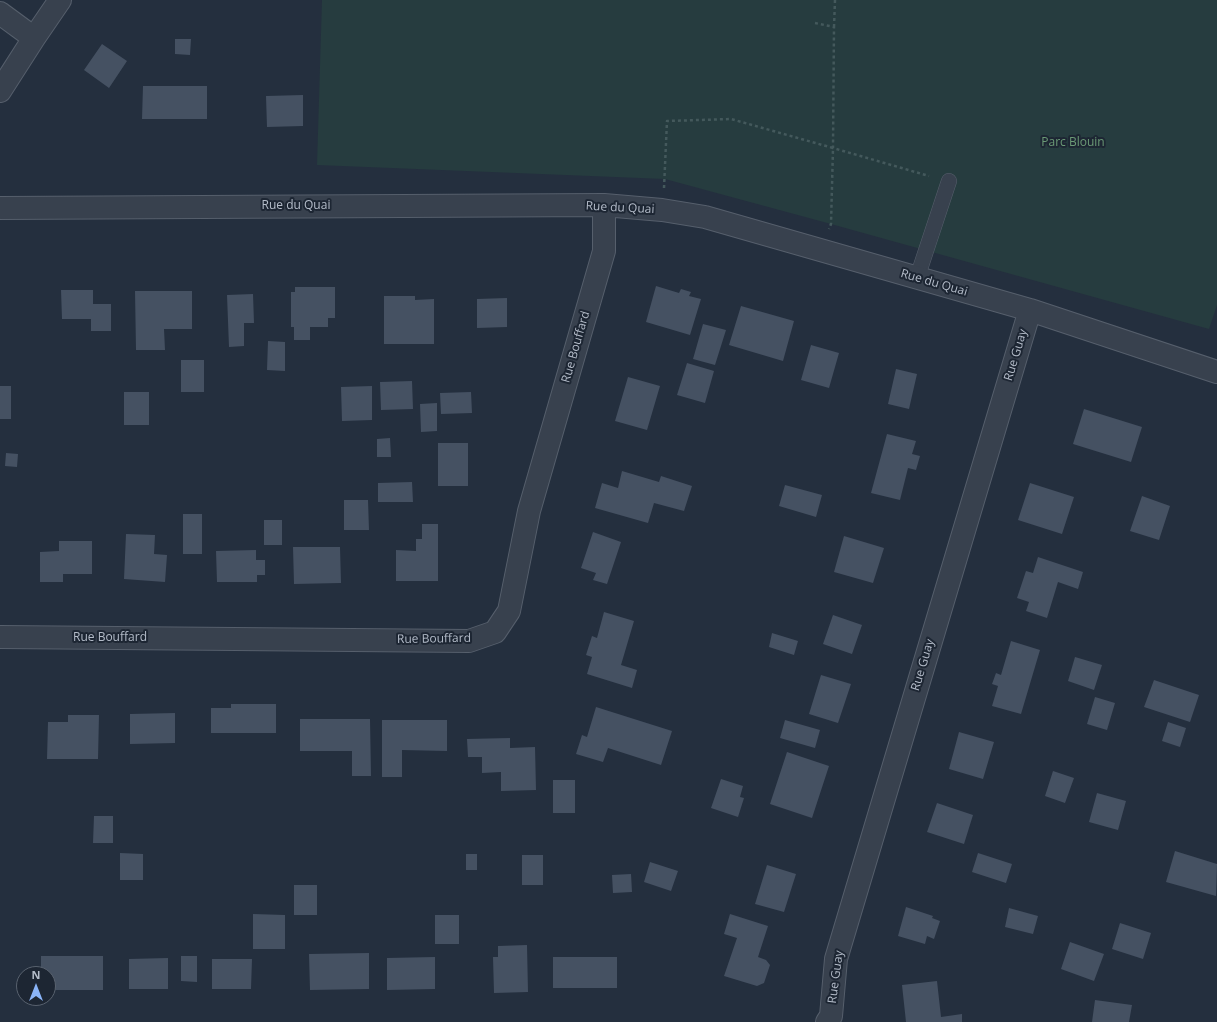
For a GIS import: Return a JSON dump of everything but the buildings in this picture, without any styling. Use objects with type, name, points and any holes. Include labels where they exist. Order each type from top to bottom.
[{"type":"street","points":[[0,91],[60,0]]},
{"type":"street","points":[[0,13],[34,38]]},
{"type":"street","name":"Rue du Quai","points":[[0,208],[604,205],[662,210],[705,217],[1030,310],[1217,372]]},
{"type":"street","name":"Rue Bouffard","points":[[0,637],[468,641],[495,632],[509,611],[530,511],[604,251],[604,205]]},
{"type":"street","name":"Rue Guay","points":[[827,1022],[831,1016],[836,959],[1030,310]]},
{"type":"lane","points":[[917,278],[949,181]]},
{"type":"path","points":[[823,251],[831,224],[835,0]]},
{"type":"path","points":[[815,23],[834,27]]},
{"type":"path","points":[[662,210],[667,121],[731,119],[949,181]]},
{"type":"green space","name":"Parc Blouin","points":[[322,0],[1217,0],[1217,305],[1209,329],[665,179],[317,165]]}]
